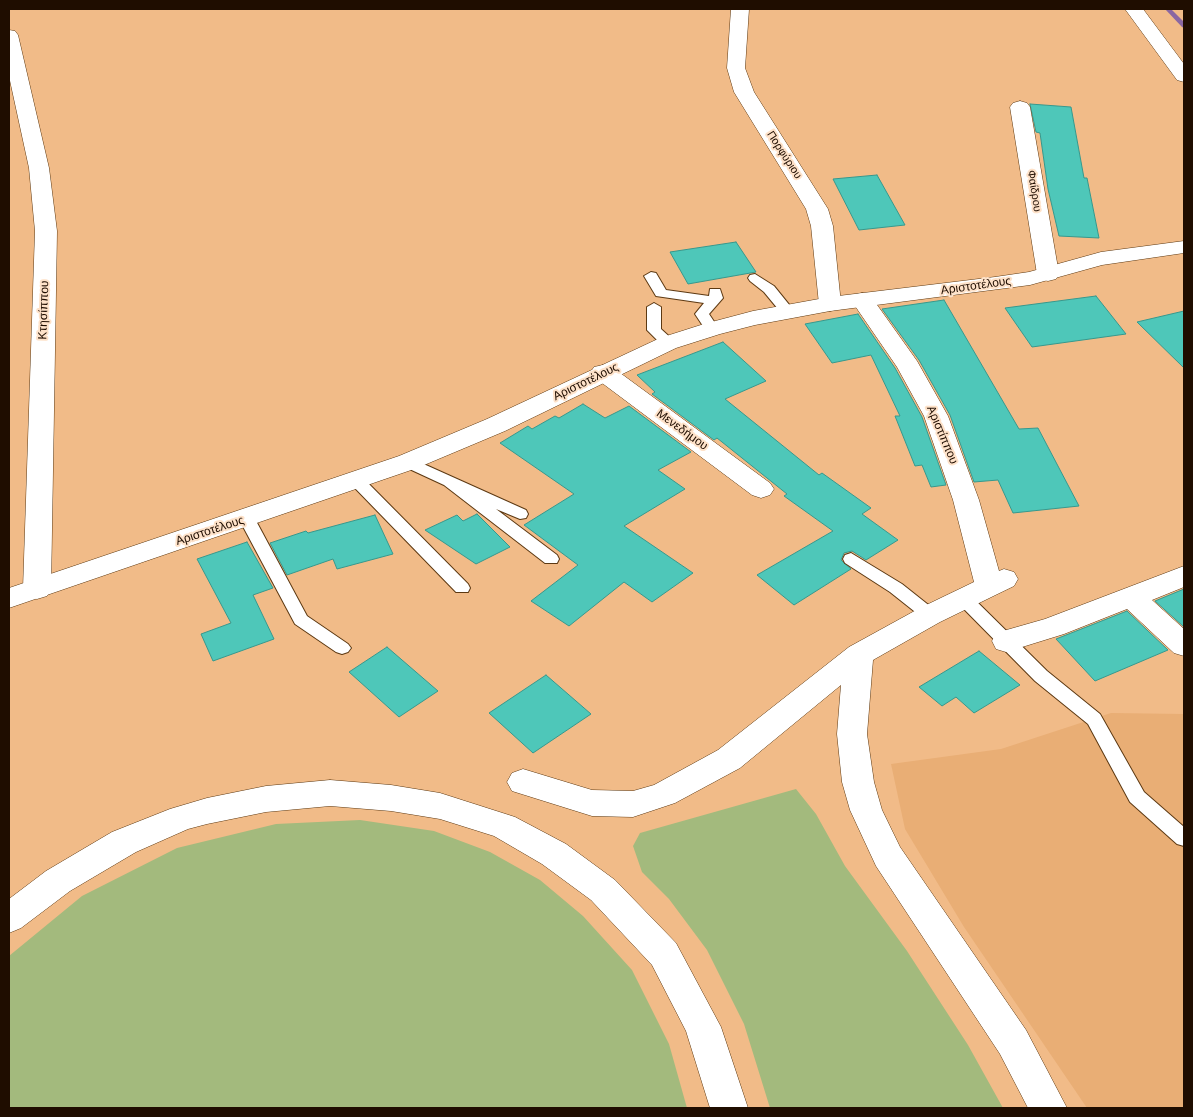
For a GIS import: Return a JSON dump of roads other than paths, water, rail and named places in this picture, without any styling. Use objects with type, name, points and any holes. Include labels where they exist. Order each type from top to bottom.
[{"type":"main road","name":"Πορφύριου","points":[[740,9],[736,68],[744,92],[817,209],[822,226],[830,304]]},
{"type":"main road","points":[[1134,9],[1184,76]]},
{"type":"main road","name":"Κτησίππου","points":[[9,36],[39,168],[46,231],[37,589]]},
{"type":"main road","name":"Φαίδρου","points":[[1020,107],[1048,274]]},
{"type":"main road","name":"Αριστοτέλους","points":[[9,598],[247,519],[408,462],[496,426],[603,372],[668,343],[712,329],[830,304],[983,286],[1048,274],[1101,259],[1184,247]]},
{"type":"main road","name":"Αριστίππου","points":[[862,300],[909,366],[936,416],[966,500],[985,588]]},
{"type":"main road","name":"Μενεδήμου","points":[[603,372],[761,489]]},
{"type":"main road","points":[[1006,641],[1054,627],[1184,576]]},
{"type":"main road","points":[[523,782],[592,803],[633,804],[664,794],[729,759],[859,655],[930,614],[985,588]]},
{"type":"main road","points":[[1131,597],[1184,645]]},
{"type":"main road","points":[[859,655],[852,734],[858,782],[866,810],[888,856],[1013,1042],[1048,1108]]},
{"type":"main road","points":[[9,918],[58,881],[124,842],[181,818],[207,811],[266,798],[330,793],[391,798],[440,806],[504,826],[554,854],[603,890],[664,954],[703,1027],[729,1108]]},
{"type":"lane","points":[[651,276],[661,293],[686,298],[715,296],[702,314],[712,329]]},
{"type":"lane","points":[[755,278],[770,289],[788,312]]},
{"type":"lane","points":[[654,307],[654,330],[668,343]]},
{"type":"lane","points":[[408,462],[520,514]]},
{"type":"lane","points":[[356,480],[462,588]]},
{"type":"lane","points":[[450,482],[551,559]]},
{"type":"lane","points":[[247,519],[301,620],[342,648]]},
{"type":"lane","points":[[851,559],[896,588],[930,614]]},
{"type":"lane","points":[[985,588],[1006,641],[1041,676],[1094,719],[1137,796],[1184,838]]},
{"type":"waterway","points":[[1168,9],[1184,26]]}]
